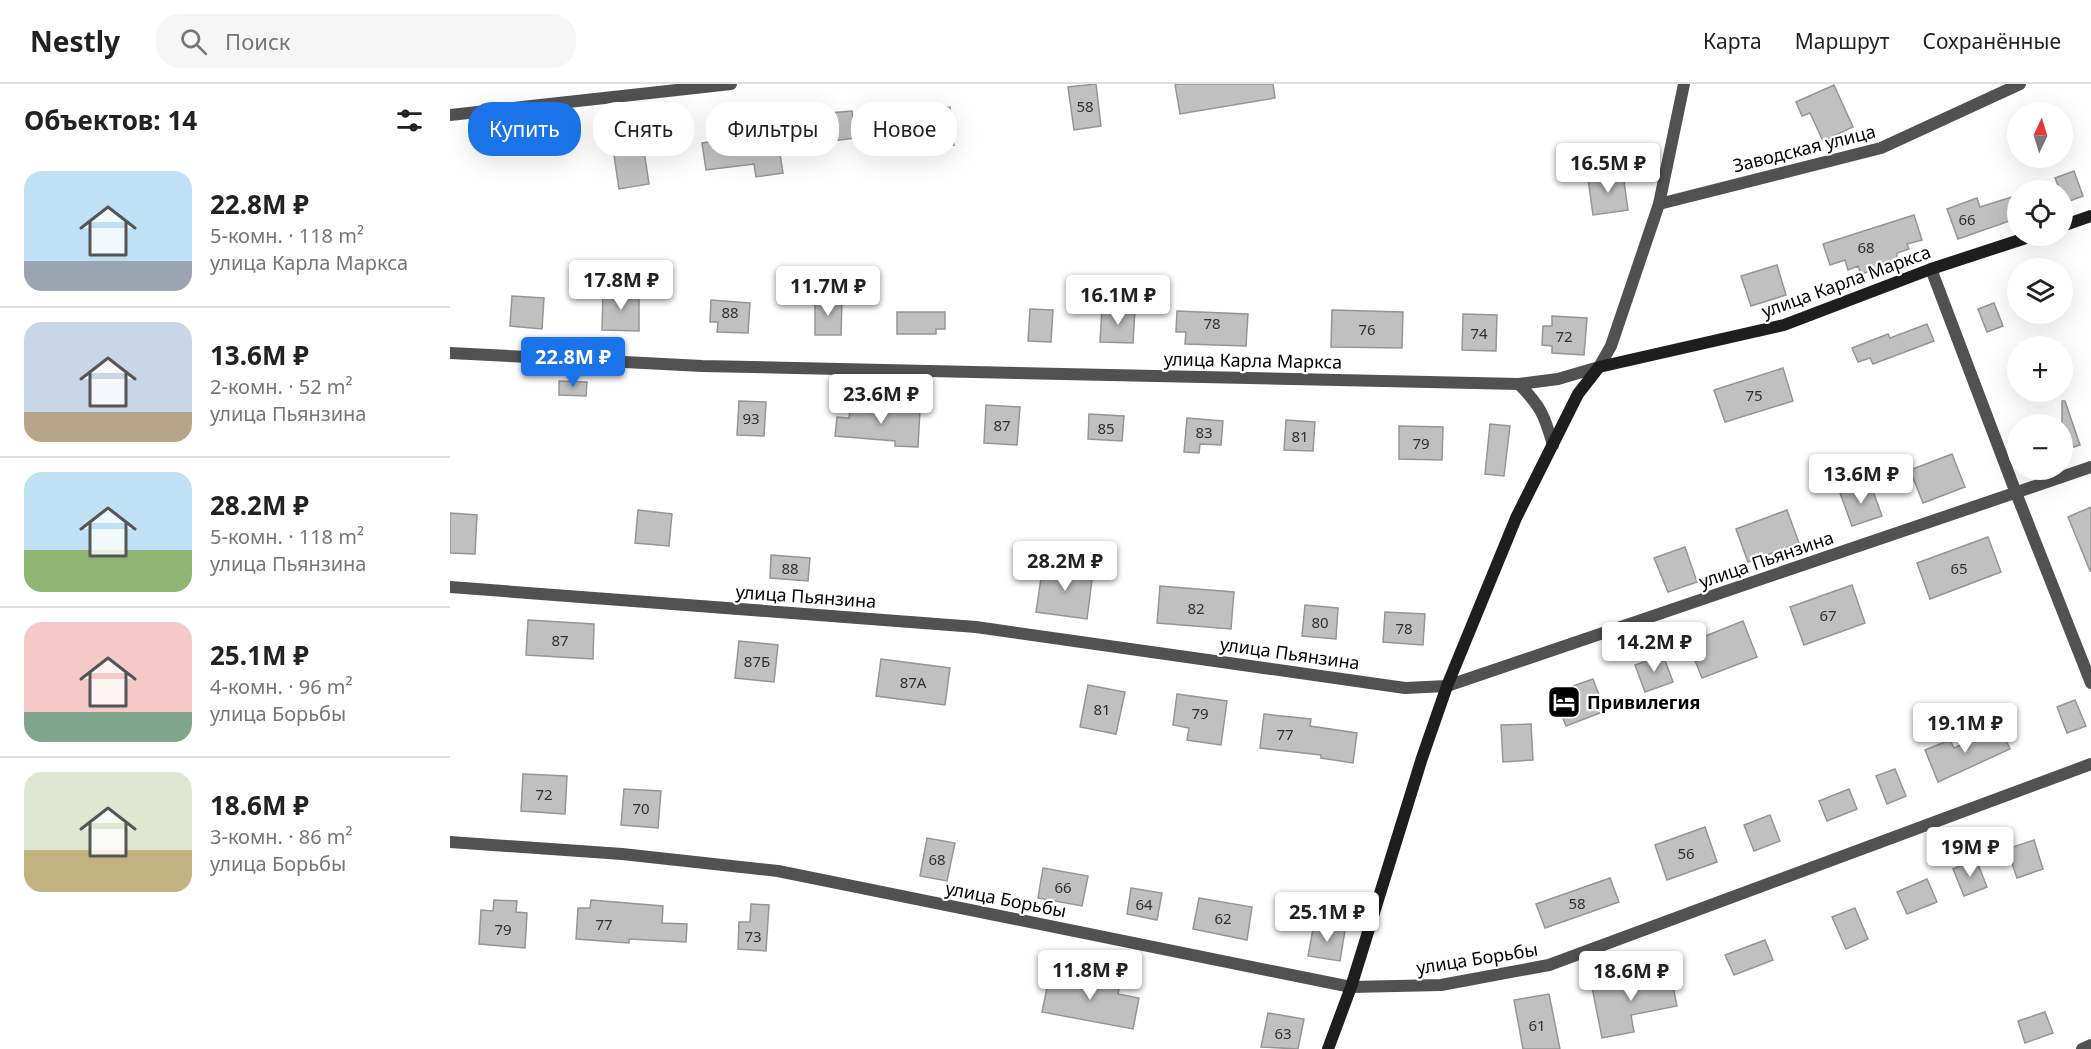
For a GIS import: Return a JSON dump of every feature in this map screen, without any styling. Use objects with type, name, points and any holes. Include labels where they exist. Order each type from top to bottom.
[{"type":"street","points":[[450,115],[731,84]]},
{"type":"street","points":[[1328,1049],[1352,987],[1422,758],[1447,686],[1516,518],[1578,394],[1599,367],[1611,346],[1659,204],[1684,84]]},
{"type":"street","name":"Заводская улица","points":[[1659,204],[1881,148],[2020,84]]},
{"type":"street","points":[[2073,222],[2091,216]]},
{"type":"street","name":"улица Карла Маркса","points":[[450,353],[702,366],[1519,384],[1558,379],[1599,367],[1784,325],[1932,269],[2007,244]]},
{"type":"street","points":[[1932,269],[2091,684]]},
{"type":"street","points":[[1519,384],[1537,402],[1545,418],[1553,445]]},
{"type":"street","name":"улица Пьянзина","points":[[450,587],[976,627],[1405,688],[1447,686],[2091,467]]},
{"type":"street","name":"улица Борьбы","points":[[450,842],[622,854],[778,871],[1352,987],[1441,985],[1549,964],[2091,764]]},
{"type":"street","points":[[2082,1049],[2091,1045]]},
{"type":"building","points":[[1096,84],[1101,126],[1074,130],[1068,87]]},
{"type":"building","points":[[1175,84],[1273,84],[1275,98],[1180,114]]},
{"type":"building","points":[[1834,85],[1853,127],[1823,141],[1810,113],[1802,116],[1796,102]]},
{"type":"building","points":[[851,111],[851,139],[839,140],[839,112]]},
{"type":"building","points":[[706,142],[706,156],[780,156],[783,173],[756,177],[754,164],[706,170],[702,143]]},
{"type":"building","points":[[614,156],[645,156],[649,184],[619,189]]},
{"type":"building","points":[[2074,171],[2083,196],[2073,200],[2073,180],[2056,180],[2055,178]]},
{"type":"building","points":[[1623,174],[1628,210],[1593,215],[1588,179]]},
{"type":"building","points":[[1977,198],[1980,207],[2007,198],[2007,222],[1958,239],[1947,209]]},
{"type":"building","points":[[1914,215],[1922,240],[1907,244],[1909,249],[1897,253],[1897,263],[1861,274],[1858,266],[1848,270],[1845,260],[1830,265],[1823,244]]},
{"type":"building","points":[[1777,265],[1786,295],[1751,306],[1741,276]]},
{"type":"building","points":[[603,292],[639,292],[639,331],[602,330]]},
{"type":"building","points":[[512,296],[544,298],[542,329],[510,326]]},
{"type":"building","points":[[815,299],[842,299],[841,335],[815,335]]},
{"type":"building","points":[[711,300],[750,303],[748,333],[717,332],[718,322],[710,322]]},
{"type":"building","points":[[1994,303],[2003,326],[1987,332],[1978,309]]},
{"type":"building","points":[[1102,308],[1135,309],[1133,343],[1100,342]]},
{"type":"building","points":[[1030,309],[1053,310],[1051,342],[1028,341]]},
{"type":"building","points":[[1332,310],[1403,312],[1402,348],[1331,347]]},
{"type":"building","points":[[1177,311],[1248,314],[1246,346],[1185,344],[1186,332],[1176,332]]},
{"type":"building","points":[[897,312],[945,312],[945,329],[936,329],[936,334],[897,334]]},
{"type":"building","points":[[1463,314],[1497,315],[1496,351],[1462,350]]},
{"type":"building","points":[[1552,316],[1587,318],[1584,355],[1552,353],[1552,346],[1542,345],[1543,326],[1552,326]]},
{"type":"building","points":[[1927,324],[1934,341],[1873,364],[1870,358],[1858,362],[1852,348],[1888,334],[1890,338]]},
{"type":"building","points":[[1783,368],[1793,401],[1725,422],[1714,390]]},
{"type":"building","points":[[559,381],[587,382],[586,396],[559,395]]},
{"type":"building","points":[[739,401],[766,402],[764,436],[737,435]]},
{"type":"building","points":[[2062,402],[2065,402],[2069,414],[2062,414]]},
{"type":"building","points":[[851,403],[872,405],[872,408],[920,410],[918,447],[895,446],[895,441],[835,436],[837,417],[849,418]]},
{"type":"building","points":[[986,405],[1020,407],[1017,445],[984,443]]},
{"type":"building","points":[[1089,414],[1124,416],[1122,441],[1088,439]]},
{"type":"building","points":[[1187,418],[1223,421],[1221,445],[1200,444],[1199,453],[1184,452]]},
{"type":"building","points":[[1286,420],[1315,422],[1313,451],[1284,450]]},
{"type":"building","points":[[1490,424],[1510,426],[1504,476],[1485,474]]},
{"type":"building","points":[[2073,424],[2080,445],[2073,447]]},
{"type":"building","points":[[1399,426],[1443,427],[1442,460],[1399,459]]},
{"type":"building","points":[[1952,454],[1965,487],[1923,503],[1910,470]]},
{"type":"building","points":[[1870,483],[1882,516],[1852,526],[1840,493]]},
{"type":"building","points":[[2091,507],[2091,571],[2090,571],[2068,517]]},
{"type":"building","points":[[638,510],[672,514],[669,546],[635,543]]},
{"type":"building","points":[[1787,510],[1799,543],[1748,562],[1736,529]]},
{"type":"building","points":[[450,513],[477,515],[475,554],[450,553]]},
{"type":"building","points":[[1988,537],[2001,572],[1930,599],[1917,563]]},
{"type":"building","points":[[1685,547],[1697,582],[1668,592],[1654,558]]},
{"type":"building","points":[[771,555],[810,558],[808,581],[770,578]]},
{"type":"building","points":[[1043,565],[1093,572],[1087,619],[1036,612]]},
{"type":"building","points":[[1852,585],[1865,623],[1804,645],[1790,607]]},
{"type":"building","points":[[1160,586],[1234,592],[1231,629],[1157,623]]},
{"type":"building","points":[[1305,605],[1338,608],[1336,639],[1302,636]]},
{"type":"building","points":[[1385,612],[1425,614],[1423,645],[1383,642]]},
{"type":"building","points":[[528,620],[594,624],[593,659],[526,655]]},
{"type":"building","points":[[1743,621],[1757,657],[1702,678],[1688,643]]},
{"type":"building","points":[[739,641],[778,645],[774,682],[735,678]]},
{"type":"building","points":[[1663,655],[1673,682],[1645,692],[1635,665]]},
{"type":"building","points":[[881,659],[950,668],[945,705],[876,696]]},
{"type":"building","points":[[1593,679],[1605,711],[1566,726],[1553,693]]},
{"type":"building","points":[[1088,685],[1125,692],[1116,734],[1080,727]]},
{"type":"building","points":[[1177,694],[1227,701],[1221,745],[1187,740],[1189,728],[1173,725]]},
{"type":"building","points":[[2075,700],[2086,726],[2067,733],[2057,707]]},
{"type":"building","points":[[1264,714],[1311,719],[1310,726],[1357,733],[1353,763],[1321,758],[1321,755],[1260,748]]},
{"type":"building","points":[[1531,724],[1533,760],[1503,762],[1501,725]]},
{"type":"building","points":[[2000,728],[2010,749],[1938,782],[1925,750],[1950,740],[1954,748]]},
{"type":"building","points":[[1895,769],[1906,796],[1887,804],[1876,776]]},
{"type":"building","points":[[523,774],[567,776],[565,814],[521,811]]},
{"type":"building","points":[[624,789],[661,791],[658,828],[621,825]]},
{"type":"building","points":[[1849,789],[1857,809],[1827,821],[1819,801]]},
{"type":"building","points":[[1770,815],[1780,841],[1754,851],[1744,825]]},
{"type":"building","points":[[1705,827],[1717,862],[1667,880],[1655,845]]},
{"type":"building","points":[[927,838],[955,843],[947,881],[920,876]]},
{"type":"building","points":[[2034,840],[2043,869],[2017,878],[2007,849]]},
{"type":"building","points":[[1976,859],[1987,887],[1964,896],[1953,869]]},
{"type":"building","points":[[1043,868],[1088,876],[1082,906],[1038,898]]},
{"type":"building","points":[[1610,878],[1619,902],[1545,928],[1536,904]]},
{"type":"building","points":[[1927,879],[1937,902],[1907,914],[1897,892]]},
{"type":"building","points":[[1131,888],[1162,893],[1157,920],[1127,914]]},
{"type":"building","points":[[1199,898],[1252,907],[1247,940],[1193,929]]},
{"type":"building","points":[[494,900],[517,901],[516,912],[527,913],[525,948],[479,944],[481,910],[493,911]]},
{"type":"building","points":[[591,900],[663,906],[662,923],[687,924],[686,942],[629,939],[629,943],[576,939],[578,908],[590,908]]},
{"type":"building","points":[[751,904],[769,905],[766,951],[738,949],[739,922],[750,922]]},
{"type":"building","points":[[1855,908],[1868,939],[1846,949],[1832,917]]},
{"type":"building","points":[[1314,924],[1345,930],[1340,961],[1308,956]]},
{"type":"building","points":[[1765,940],[1773,960],[1734,975],[1725,955]]},
{"type":"building","points":[[1670,972],[1677,1006],[1631,1015],[1634,1032],[1602,1038],[1592,987]]},
{"type":"building","points":[[1050,973],[1120,985],[1118,994],[1139,998],[1133,1029],[1042,1012]]},
{"type":"building","points":[[1549,994],[1560,1049],[1523,1049],[1514,1000]]},
{"type":"building","points":[[2045,1012],[2053,1033],[2025,1043],[2018,1021]]},
{"type":"building","points":[[1268,1013],[1304,1019],[1298,1049],[1261,1047]]},
{"type":"place","name":"Привилегия","points":[[1564,702]]}]
